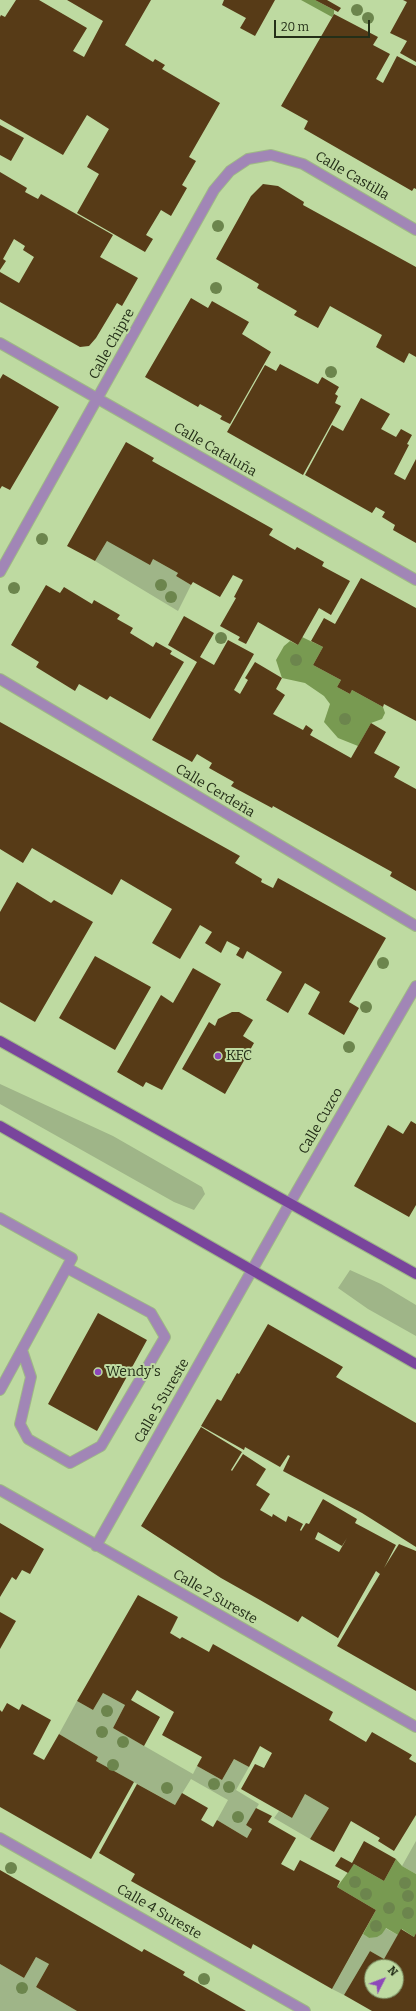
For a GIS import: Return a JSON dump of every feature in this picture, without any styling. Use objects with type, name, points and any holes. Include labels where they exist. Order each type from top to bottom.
[{"type":"main road","points":[[0,1041],[416,1274]]},
{"type":"main road","points":[[0,1126],[416,1364]]},
{"type":"street","name":"Calle Castilla","points":[[271,155],[303,164],[416,230]]},
{"type":"street","name":"Calle Chipre","points":[[0,572],[214,190],[230,171],[248,160],[271,155]]},
{"type":"street","name":"Calle Cataluña","points":[[0,343],[416,580]]},
{"type":"street","name":"Calle Cerdeña","points":[[0,680],[416,926]]},
{"type":"street","name":"Calle Cuzco","points":[[252,1270],[416,986]]},
{"type":"street","points":[[0,1218],[72,1258],[0,1390]]},
{"type":"street","points":[[22,1350],[31,1377],[20,1424],[28,1439],[70,1463],[101,1446],[165,1337],[151,1313],[67,1268]]},
{"type":"street","name":"Calle 5 Sureste","points":[[96,1546],[252,1270]]},
{"type":"street","name":"Calle 2 Sureste","points":[[0,1490],[416,1727]]},
{"type":"street","name":"Calle 4 Sureste","points":[[0,1838],[305,2011]]},
{"type":"green space","points":[[301,0],[315,0],[334,10],[334,14],[332,17]]},
{"type":"green space","points":[[107,541],[153,559],[178,573],[176,576],[191,585],[178,611],[95,561]]},
{"type":"green space","points":[[302,637],[323,647],[313,665],[341,680],[337,687],[350,694],[352,690],[383,707],[385,713],[382,719],[371,723],[358,746],[338,738],[324,722],[330,704],[324,696],[305,683],[282,678],[276,660],[284,646],[290,641],[298,645]]},
{"type":"green space","points":[[0,1084],[113,1136],[202,1187],[205,1194],[194,1210],[174,1202],[0,1104]]},
{"type":"green space","points":[[350,1270],[381,1284],[416,1305],[416,1336],[368,1309],[338,1288]]},
{"type":"green space","points":[[103,1693],[125,1705],[113,1728],[193,1774],[197,1766],[222,1780],[234,1759],[249,1767],[236,1790],[259,1804],[246,1825],[252,1829],[247,1838],[217,1820],[228,1800],[191,1779],[175,1805],[96,1761],[98,1757],[59,1734],[77,1701],[93,1710]]},
{"type":"green space","points":[[305,1794],[329,1808],[310,1839],[274,1818],[279,1811],[292,1818]]},
{"type":"green space","points":[[416,1841],[416,1874],[402,1866]]},
{"type":"green space","points":[[396,1859],[402,1866],[416,1874],[416,1933],[414,1937],[402,1929],[398,1935],[386,1928],[382,1934],[377,1937],[369,1938],[363,1934],[376,1910],[337,1887],[354,1864],[384,1881]]},
{"type":"green space","points":[[385,1928],[398,1935],[384,1959],[370,1951],[344,1995],[332,1989],[363,1934],[369,1938],[382,1934]]},
{"type":"green space","points":[[36,1957],[49,1964],[36,1987],[77,2011],[0,2011],[0,1964],[24,1978]]},
{"type":"building","points":[[16,0],[39,0],[87,28],[73,51],[84,57],[103,21],[67,0],[151,0],[125,45],[153,62],[155,59],[165,65],[162,69],[220,103],[189,157],[196,161],[182,185],[187,188],[171,216],[161,210],[146,235],[153,239],[145,252],[77,213],[99,174],[87,167],[109,129],[87,115],[63,155],[0,119],[0,17],[1,15],[5,17]]},
{"type":"building","points":[[224,0],[275,0],[255,36],[240,28],[246,18],[222,5]]},
{"type":"building","points":[[315,0],[327,0],[341,8],[338,12]]},
{"type":"building","points":[[403,0],[416,0],[416,62],[400,53],[407,41],[390,33],[407,2]]},
{"type":"building","points":[[334,14],[378,37],[373,45],[390,54],[376,79],[383,83],[397,56],[416,66],[416,189],[414,188],[412,191],[304,129],[308,121],[281,106]]},
{"type":"building","points":[[0,125],[24,138],[11,161],[0,155]]},
{"type":"building","points":[[0,172],[27,188],[25,192],[38,199],[41,194],[113,235],[100,257],[138,278],[122,306],[117,303],[96,338],[89,346],[80,347],[0,302],[0,272],[19,283],[34,257],[23,250],[25,246],[14,239],[3,259],[6,261],[0,270]]},
{"type":"building","points":[[263,184],[278,186],[304,202],[303,205],[416,267],[416,357],[409,353],[404,363],[376,347],[382,335],[330,306],[318,328],[294,315],[297,311],[257,288],[259,284],[216,259],[251,196]]},
{"type":"building","points":[[191,298],[208,308],[212,301],[249,322],[242,334],[271,352],[230,424],[220,419],[222,416],[200,404],[198,407],[145,377]]},
{"type":"building","points":[[280,364],[318,384],[322,377],[339,387],[335,394],[338,396],[335,403],[341,406],[303,475],[227,432],[265,365],[276,371]]},
{"type":"building","points":[[3,374],[59,407],[10,490],[2,486],[0,489],[0,379]]},
{"type":"building","points":[[361,398],[390,414],[381,429],[396,437],[401,429],[412,435],[407,444],[409,445],[394,474],[405,480],[416,459],[416,543],[393,530],[395,525],[382,517],[385,512],[376,507],[372,513],[305,475],[332,425],[343,431]]},
{"type":"building","points":[[126,442],[154,458],[152,461],[273,529],[269,535],[295,550],[297,547],[324,562],[322,566],[350,581],[331,615],[319,608],[298,645],[258,622],[246,644],[238,640],[240,637],[220,626],[236,598],[234,597],[243,580],[233,575],[220,597],[193,582],[191,585],[176,576],[178,573],[153,559],[150,565],[107,541],[95,561],[67,546]]},
{"type":"building","points":[[361,578],[416,608],[416,721],[384,704],[383,707],[352,690],[350,694],[337,687],[341,680],[313,665],[323,647],[311,641],[324,618],[335,624]]},
{"type":"building","points":[[46,585],[60,593],[64,587],[92,604],[94,600],[120,615],[117,619],[133,628],[130,633],[153,647],[156,642],[172,651],[170,654],[184,662],[150,719],[110,696],[107,700],[79,684],[75,691],[36,667],[39,662],[11,645]]},
{"type":"building","points":[[184,616],[214,633],[200,657],[214,665],[228,640],[254,654],[234,690],[240,694],[248,680],[245,678],[255,662],[282,678],[276,689],[285,695],[273,714],[303,730],[306,725],[313,730],[310,735],[351,758],[371,723],[386,732],[374,753],[400,767],[394,777],[416,789],[416,891],[390,876],[392,872],[273,806],[272,808],[231,786],[234,782],[209,768],[212,763],[197,754],[192,762],[152,740],[197,662],[168,645]]},
{"type":"building","points":[[0,722],[240,856],[235,863],[262,879],[261,882],[273,888],[278,878],[386,938],[349,1002],[359,1008],[344,1035],[308,1014],[320,992],[305,983],[288,1013],[266,1000],[282,972],[247,951],[243,959],[236,955],[240,948],[227,941],[221,953],[205,943],[212,932],[200,925],[180,959],[152,943],[172,909],[121,879],[112,895],[32,848],[23,863],[0,849]]},
{"type":"building","points":[[17,882],[51,903],[54,900],[93,922],[35,1022],[0,1002],[0,912]]},
{"type":"building","points":[[95,956],[151,987],[115,1050],[59,1018]]},
{"type":"building","points":[[193,968],[221,984],[162,1090],[146,1082],[143,1087],[117,1072],[161,995],[173,1003]]},
{"type":"building","name":"KFC","points":[[232,1012],[239,1012],[253,1020],[243,1036],[254,1043],[225,1094],[182,1069],[209,1022],[215,1026],[218,1019]]},
{"type":"building","points":[[411,1121],[416,1124],[416,1205],[409,1217],[354,1186],[388,1125],[403,1134]]},
{"type":"building","name":"Wendy's","points":[[98,1313],[147,1340],[97,1431],[48,1404]]},
{"type":"building","points":[[268,1324],[343,1367],[336,1377],[416,1423],[416,1547],[362,1513],[283,1471],[290,1456],[288,1455],[280,1467],[245,1447],[244,1450],[201,1426],[217,1399],[221,1401],[237,1373],[239,1374]]},
{"type":"building","points":[[201,1427],[242,1452],[231,1470],[232,1471],[243,1454],[266,1469],[256,1485],[270,1494],[260,1510],[272,1517],[273,1514],[286,1522],[288,1516],[303,1524],[300,1530],[301,1531],[306,1523],[309,1524],[323,1499],[357,1519],[355,1523],[396,1545],[384,1568],[399,1544],[416,1551],[416,1691],[337,1646],[380,1574],[376,1571],[338,1638],[302,1616],[298,1622],[221,1578],[141,1526]],"holes":[[[318,1532],[342,1546],[347,1538],[339,1552],[315,1539]]]},
{"type":"building","points":[[0,1523],[44,1549],[30,1574],[22,1570],[16,1580],[12,1577],[0,1597]]},
{"type":"building","points":[[138,1595],[178,1617],[170,1633],[180,1639],[182,1637],[209,1652],[213,1644],[333,1712],[329,1720],[366,1742],[372,1732],[412,1755],[409,1759],[416,1763],[416,1815],[394,1851],[378,1841],[380,1838],[351,1821],[334,1852],[310,1839],[329,1808],[305,1794],[292,1818],[241,1789],[255,1764],[264,1768],[272,1753],[260,1746],[249,1767],[234,1759],[222,1780],[197,1766],[202,1757],[162,1735],[174,1712],[137,1690],[131,1700],[160,1717],[144,1746],[113,1728],[125,1705],[103,1693],[93,1710],[77,1701]]},
{"type":"building","points":[[0,1612],[16,1621],[0,1649]]},
{"type":"building","points":[[7,1703],[19,1710],[22,1704],[51,1720],[33,1754],[44,1760],[59,1734],[98,1757],[96,1761],[134,1782],[91,1859],[0,1807],[0,1710],[2,1712]]},
{"type":"building","points":[[137,1784],[175,1805],[182,1793],[208,1808],[201,1820],[213,1827],[217,1820],[247,1838],[252,1829],[246,1825],[256,1808],[272,1816],[268,1822],[296,1838],[281,1864],[294,1871],[300,1860],[340,1881],[337,1887],[376,1910],[332,1989],[253,1944],[251,1949],[131,1881],[135,1874],[99,1853]]},
{"type":"building","points":[[364,1841],[396,1859],[384,1881],[354,1864],[348,1873],[335,1866],[341,1857],[352,1863]]},
{"type":"building","points":[[0,1870],[142,1952],[144,1949],[185,1972],[183,1975],[246,2011],[77,2011],[36,1987],[49,1964],[36,1957],[24,1978],[0,1964]]},
{"type":"building","points":[[401,1929],[414,1937],[416,1933],[416,2011],[372,2011],[344,1995],[364,1961],[364,1999],[404,1999],[404,1959],[384,1959]]},
{"type":"building","points":[[370,1951],[384,1959],[365,1959]]},
{"type":"place","name":"KFC","points":[[218,1056]]},
{"type":"place","name":"Wendy's","points":[[98,1372]]}]
